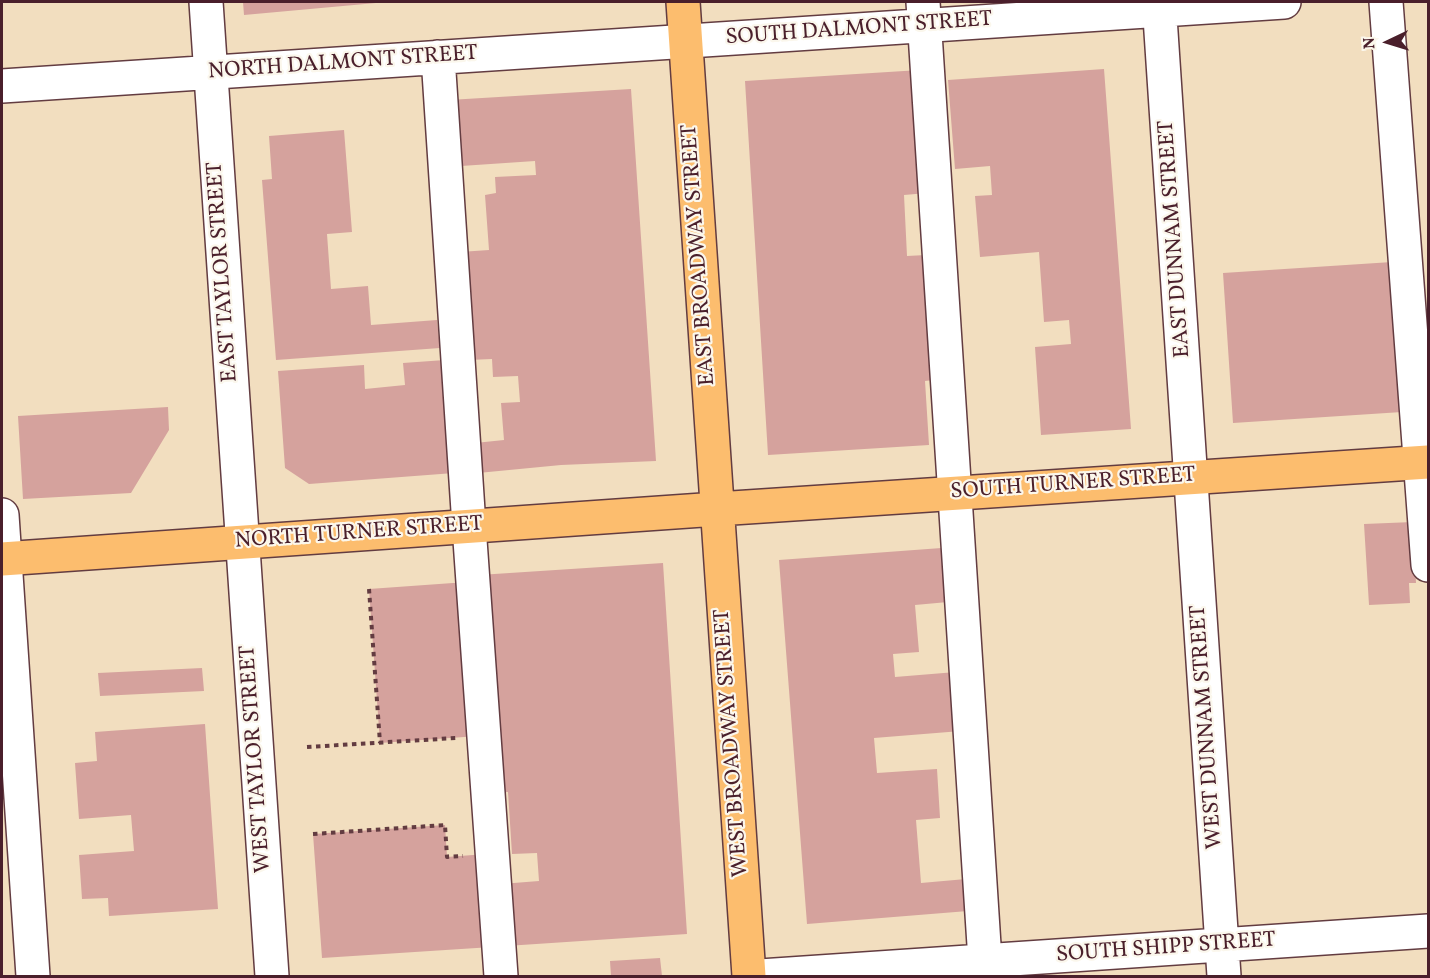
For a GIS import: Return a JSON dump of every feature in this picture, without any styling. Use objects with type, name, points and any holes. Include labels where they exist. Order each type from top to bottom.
[{"type":"main road","name":"EAST BROADWAY STREET","points":[[683,2],[717,509]]},
{"type":"main road","name":"SOUTH TURNER STREET","points":[[717,509],[1425,462]]},
{"type":"main road","name":"NORTH TURNER STREET","points":[[3,559],[717,509]]},
{"type":"main road","name":"WEST BROADWAY STREET","points":[[717,509],[749,976]]},
{"type":"street","name":"EAST TAYLOR STREET","points":[[206,2],[243,542]]},
{"type":"street","name":"SOUTH DALMONT STREET","points":[[685,41],[924,13],[1284,2]]},
{"type":"street","points":[[1386,2],[1425,462],[1428,565]]},
{"type":"street","name":"EAST DUNNAM STREET","points":[[1160,6],[1192,477]]},
{"type":"street","points":[[924,13],[986,969]]},
{"type":"street","name":"NORTH DALMONT STREET","points":[[2,87],[685,41]]},
{"type":"street","points":[[438,57],[501,976]]},
{"type":"street","name":"WEST DUNNAM STREET","points":[[1192,477],[1223,961]]},
{"type":"street","points":[[2,515],[3,559],[33,976]]},
{"type":"street","name":"WEST TAYLOR STREET","points":[[243,542],[272,976]]},
{"type":"street","name":"SOUTH SHIPP STREET","points":[[760,976],[1223,961],[1428,931]]},
{"type":"path","points":[[369,589],[380,743]]},
{"type":"path","points":[[307,747],[467,737]]},
{"type":"path","points":[[313,834],[445,825],[447,857],[466,855]]},
{"type":"building","points":[[243,2],[376,2],[376,3],[244,15]]},
{"type":"building","points":[[1104,69],[1131,429],[1041,435],[1035,347],[1071,344],[1069,320],[1044,322],[1039,252],[980,257],[975,196],[992,195],[990,166],[955,169],[948,80]]},
{"type":"building","points":[[920,70],[927,193],[904,195],[907,256],[926,255],[934,380],[925,381],[929,445],[768,455],[745,81]]},
{"type":"building","points":[[631,89],[656,461],[561,465],[478,473],[475,443],[504,440],[501,403],[520,402],[518,376],[493,377],[492,359],[469,360],[460,252],[489,250],[485,195],[496,193],[495,177],[536,175],[535,161],[461,166],[449,100]]},
{"type":"building","points":[[344,130],[352,232],[327,234],[331,289],[368,286],[371,325],[437,320],[440,348],[276,360],[262,180],[272,179],[269,136]]},
{"type":"building","points":[[1392,262],[1402,412],[1233,423],[1223,273]]},
{"type":"building","points":[[445,360],[454,473],[309,484],[285,468],[278,371],[364,365],[365,389],[405,385],[403,363]]},
{"type":"building","points":[[168,407],[169,430],[131,493],[23,499],[18,416]]},
{"type":"building","points":[[1413,522],[1416,583],[1409,583],[1410,603],[1369,605],[1364,524]]},
{"type":"building","points":[[955,547],[959,601],[915,605],[919,652],[893,654],[895,677],[956,672],[961,731],[874,738],[877,773],[937,769],[940,818],[916,820],[921,883],[966,879],[968,911],[807,924],[779,560]]},
{"type":"building","points":[[663,563],[687,934],[506,946],[501,884],[539,881],[537,853],[512,854],[508,792],[494,793],[479,575]]},
{"type":"building","points":[[467,582],[478,736],[380,743],[369,589]]},
{"type":"building","points":[[202,668],[204,691],[100,696],[98,673]]},
{"type":"building","points":[[205,724],[218,909],[109,916],[108,898],[82,899],[79,855],[134,851],[131,815],[79,819],[75,763],[97,761],[95,732]]},
{"type":"building","points":[[445,825],[447,857],[486,854],[492,947],[322,958],[313,834]]},
{"type":"building","points":[[660,958],[662,976],[611,976],[610,961]]}]
